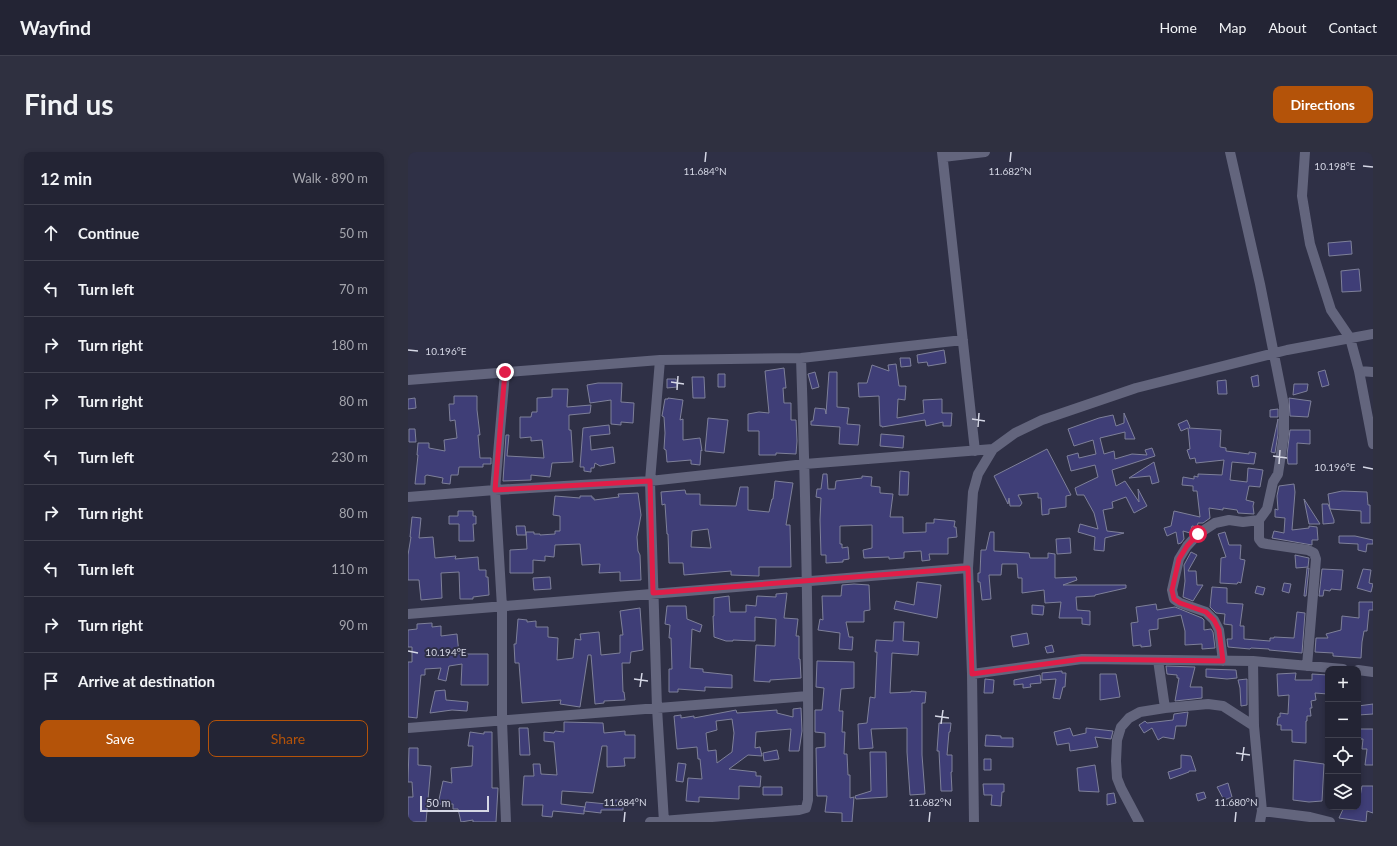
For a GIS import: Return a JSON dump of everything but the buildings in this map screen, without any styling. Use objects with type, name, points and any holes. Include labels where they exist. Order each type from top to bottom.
[{"type":"street","points":[[975,451],[942,154],[986,152]]},
{"type":"street","points":[[1230,152],[1257,270],[1284,405],[1284,434],[1278,474],[1273,482],[1267,509],[1259,520],[1259,538],[1262,543],[1308,550],[1314,553],[1316,559],[1307,666]]},
{"type":"street","points":[[1305,152],[1302,196],[1310,244],[1331,310],[1350,338],[1360,371],[1373,444]]},
{"type":"street","points":[[974,822],[972,674],[968,568],[973,492],[978,474],[993,449],[1015,433],[1042,420],[1136,388],[1274,353],[1373,334]]},
{"type":"street","points":[[408,380],[660,360],[801,358],[963,340]]},
{"type":"street","points":[[650,822],[799,810],[806,808],[808,800],[808,696],[805,464],[801,358]]},
{"type":"street","points":[[660,360],[650,481],[657,708],[664,821]]},
{"type":"street","points":[[1360,371],[1373,372]]},
{"type":"street","points":[[505,372],[495,490],[502,607],[502,721],[506,822]]},
{"type":"street","points":[[408,497],[495,490],[650,481],[805,464],[993,449]]},
{"type":"street","points":[[1223,661],[1219,630],[1214,620],[1206,612],[1180,603],[1174,599],[1172,590],[1179,559],[1187,546],[1195,538],[1215,523],[1229,520],[1243,522],[1259,520]]},
{"type":"street","points":[[408,614],[968,568]]},
{"type":"street","points":[[972,674],[1082,659],[1253,661],[1325,668]]},
{"type":"street","points":[[1158,660],[1165,708]]},
{"type":"street","points":[[1253,661],[1254,726],[1262,811],[1260,822]]},
{"type":"street","points":[[1361,670],[1373,672]]},
{"type":"street","points":[[408,728],[808,696]]},
{"type":"street","points":[[1139,822],[1121,788],[1116,761],[1116,740],[1121,727],[1130,718],[1140,712],[1208,704],[1223,706],[1254,726]]},
{"type":"street","points":[[1262,811],[1310,817],[1330,822]]},
{"type":"route","points":[[505,372],[495,490],[650,481],[653,593],[968,568],[972,674],[1082,659],[1223,661],[1219,630],[1214,620],[1206,612],[1180,603],[1174,599],[1172,590],[1179,559],[1187,546],[1198,534]]}]
